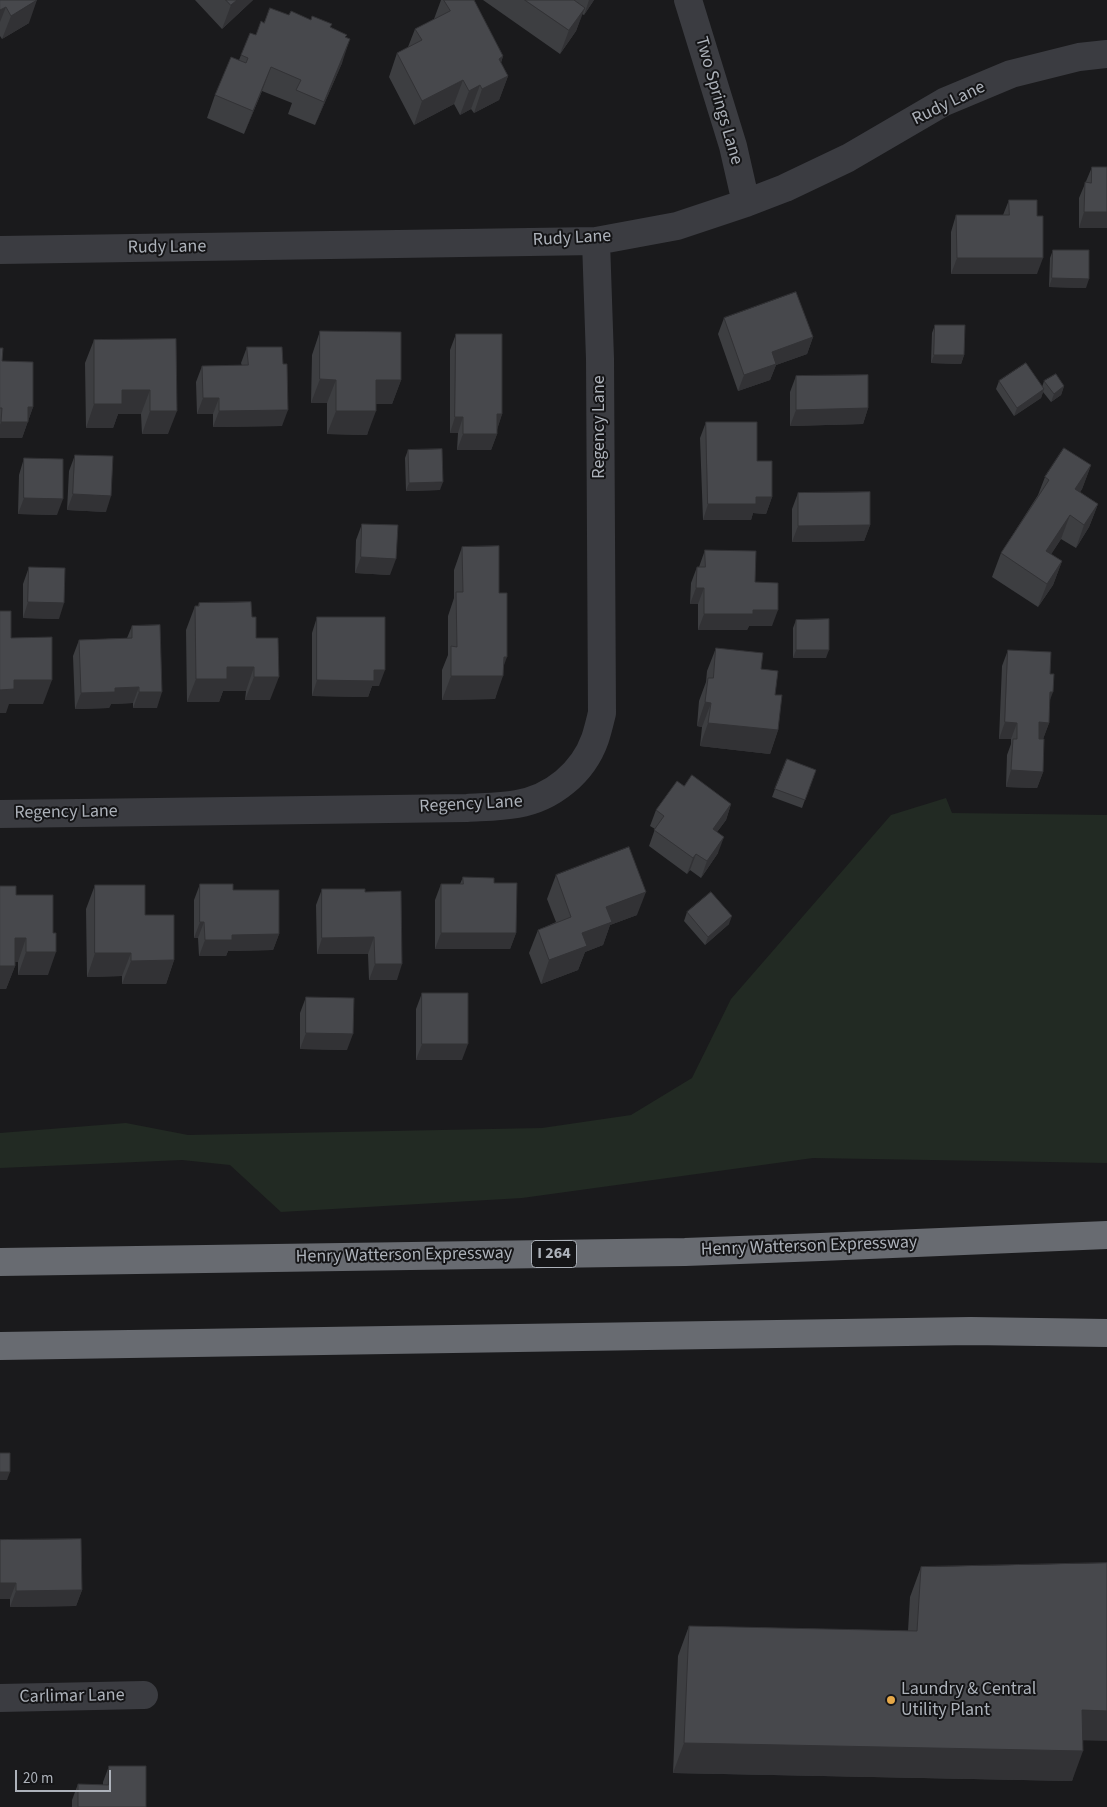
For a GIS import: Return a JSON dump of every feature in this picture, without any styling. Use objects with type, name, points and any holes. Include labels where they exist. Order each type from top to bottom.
[{"type":"highway","name":"Henry Watterson Expressway","points":[[0,1262],[685,1252],[1107,1235]]},
{"type":"highway","points":[[0,1346],[971,1331],[1107,1333]]},
{"type":"street","name":"Two Springs Lane","points":[[688,0],[732,146],[746,203]]},
{"type":"street","name":"Rudy Lane","points":[[0,250],[596,241],[677,226],[746,203],[785,188],[848,158],[944,102],[1003,78],[1079,57],[1107,54]]},
{"type":"street","name":"Regency Lane","points":[[0,814],[505,806],[532,801],[548,794],[569,779],[586,758],[595,739],[602,713],[600,368],[596,241]]},
{"type":"street","name":"Carlimar Lane","points":[[0,1698],[144,1696]]},
{"type":"shaded area","points":[[946,798],[952,813],[1107,815],[1107,1163],[813,1158],[522,1198],[281,1212],[230,1165],[182,1160],[0,1168],[0,1133],[126,1123],[188,1135],[542,1128],[631,1115],[692,1078],[731,999],[891,815]]},
{"type":"building","points":[[0,0],[37,0],[11,16],[6,7],[0,10]]},
{"type":"building","points":[[226,0],[237,0],[231,5]]},
{"type":"building","points":[[444,0],[474,0],[503,56],[499,59],[508,76],[482,89],[480,85],[469,91],[463,80],[422,101],[397,53],[422,40],[415,29],[450,11]]},
{"type":"building","points":[[525,0],[574,0],[585,8],[569,30]]},
{"type":"building","points":[[270,8],[289,15],[291,11],[311,20],[312,16],[332,24],[330,27],[347,35],[345,37],[350,39],[324,102],[296,90],[301,80],[271,67],[253,111],[215,95],[231,57],[246,63],[248,58],[241,55],[250,33],[256,35],[261,21],[264,23]]},
{"type":"building","points":[[1092,167],[1107,167],[1107,212],[1084,212],[1085,182],[1091,183]]},
{"type":"building","points":[[1009,200],[1037,200],[1037,216],[1043,216],[1043,258],[957,258],[956,215],[1009,215]]},
{"type":"building","points":[[1053,250],[1089,250],[1089,279],[1052,278]]},
{"type":"building","points":[[796,292],[813,337],[772,352],[776,364],[744,375],[724,318]]},
{"type":"building","points":[[935,325],[965,325],[964,355],[934,355]]},
{"type":"building","points":[[320,331],[401,332],[401,380],[376,380],[376,411],[336,411],[336,380],[320,379]]},
{"type":"building","points":[[456,334],[502,334],[502,414],[497,414],[497,434],[463,434],[463,417],[455,417]]},
{"type":"building","points":[[176,339],[177,411],[150,411],[150,390],[122,390],[122,404],[94,404],[94,340]]},
{"type":"building","points":[[247,347],[282,347],[283,364],[287,364],[288,410],[219,411],[219,398],[203,398],[202,366],[248,365]]},
{"type":"building","points":[[0,348],[3,348],[2,361],[33,362],[33,407],[28,407],[28,422],[1,422]]},
{"type":"building","points":[[1026,363],[1044,389],[1017,408],[999,381]]},
{"type":"building","points":[[1056,374],[1064,386],[1054,394],[1044,381]]},
{"type":"building","points":[[868,375],[868,408],[796,410],[796,376]]},
{"type":"building","points":[[706,422],[757,422],[757,461],[772,461],[772,497],[756,497],[756,504],[708,504]]},
{"type":"building","points":[[1064,448],[1091,465],[1075,489],[1098,504],[1084,525],[1070,515],[1046,551],[1062,561],[1047,584],[1001,553],[1049,480],[1045,477]]},
{"type":"building","points":[[442,449],[443,482],[409,483],[408,450]]},
{"type":"building","points":[[75,455],[113,456],[111,496],[73,494]]},
{"type":"building","points":[[24,458],[63,459],[63,499],[24,498]]},
{"type":"building","points":[[870,492],[870,525],[798,526],[798,493]]},
{"type":"building","points":[[362,524],[398,525],[396,559],[361,557]]},
{"type":"building","points":[[499,546],[499,593],[507,593],[507,657],[504,657],[503,676],[451,676],[451,646],[457,647],[456,592],[463,592],[462,547]]},
{"type":"building","points":[[705,550],[756,551],[755,582],[778,583],[778,610],[753,610],[753,614],[704,614],[704,588],[696,588],[697,567],[705,567]]},
{"type":"building","points":[[29,567],[65,568],[64,603],[28,602]]},
{"type":"building","points":[[251,602],[252,617],[256,617],[256,638],[278,638],[279,677],[254,677],[254,667],[227,667],[227,679],[196,679],[195,606],[199,606],[199,603]]},
{"type":"building","points":[[0,611],[11,611],[11,638],[52,637],[52,680],[14,680],[14,689],[0,690]]},
{"type":"building","points":[[317,617],[385,617],[385,670],[374,670],[374,681],[317,680]]},
{"type":"building","points":[[829,619],[829,650],[796,650],[796,620]]},
{"type":"building","points":[[160,625],[162,692],[139,692],[139,687],[115,688],[115,692],[81,693],[79,640],[132,638],[132,626]]},
{"type":"building","points":[[716,648],[763,653],[761,669],[778,671],[775,695],[782,695],[778,730],[708,723],[711,703],[705,702],[708,678],[713,678]]},
{"type":"building","points":[[1008,650],[1051,652],[1050,674],[1054,674],[1053,692],[1050,692],[1049,723],[1039,722],[1039,739],[1044,739],[1043,772],[1011,770],[1013,739],[1017,739],[1017,723],[1005,722]]},
{"type":"building","points":[[787,759],[816,770],[805,800],[775,789]]},
{"type":"building","points":[[692,775],[731,804],[713,829],[724,837],[707,861],[696,854],[693,858],[654,830],[664,816],[656,810],[677,781],[684,786]]},
{"type":"building","points":[[629,847],[646,892],[606,907],[612,922],[582,933],[587,946],[549,960],[538,930],[571,917],[556,875]]},
{"type":"building","points":[[463,877],[494,878],[494,883],[517,883],[516,933],[441,933],[441,884],[463,884]]},
{"type":"building","points":[[200,884],[233,884],[233,890],[279,890],[279,934],[232,935],[232,940],[205,940],[204,922],[200,922]]},
{"type":"building","points":[[95,885],[145,885],[145,915],[174,915],[174,960],[131,961],[131,953],[95,953]]},
{"type":"building","points":[[0,886],[16,886],[16,895],[53,895],[53,933],[56,933],[56,952],[26,952],[26,938],[15,938],[15,966],[0,966]]},
{"type":"building","points":[[322,889],[365,889],[365,892],[401,891],[402,964],[375,964],[374,937],[322,938]]},
{"type":"building","points":[[711,892],[732,916],[708,937],[687,912]]},
{"type":"building","points":[[422,993],[468,993],[468,1044],[422,1044]]},
{"type":"building","points":[[306,997],[354,998],[353,1034],[306,1033]]},
{"type":"building","points":[[0,1453],[10,1453],[10,1472],[0,1472]]},
{"type":"building","points":[[81,1539],[82,1590],[16,1591],[16,1583],[0,1583],[0,1540]]},
{"type":"building","name":"Laundry & Central Utility Plant","points":[[1107,1563],[1107,1711],[1082,1710],[1083,1751],[684,1743],[689,1626],[917,1631],[921,1567]]},
{"type":"building","points":[[109,1766],[146,1766],[146,1807],[78,1807],[78,1784],[108,1785]]},
{"type":"place","name":"Laundry & Central Utility Plant","points":[[891,1700]]}]
